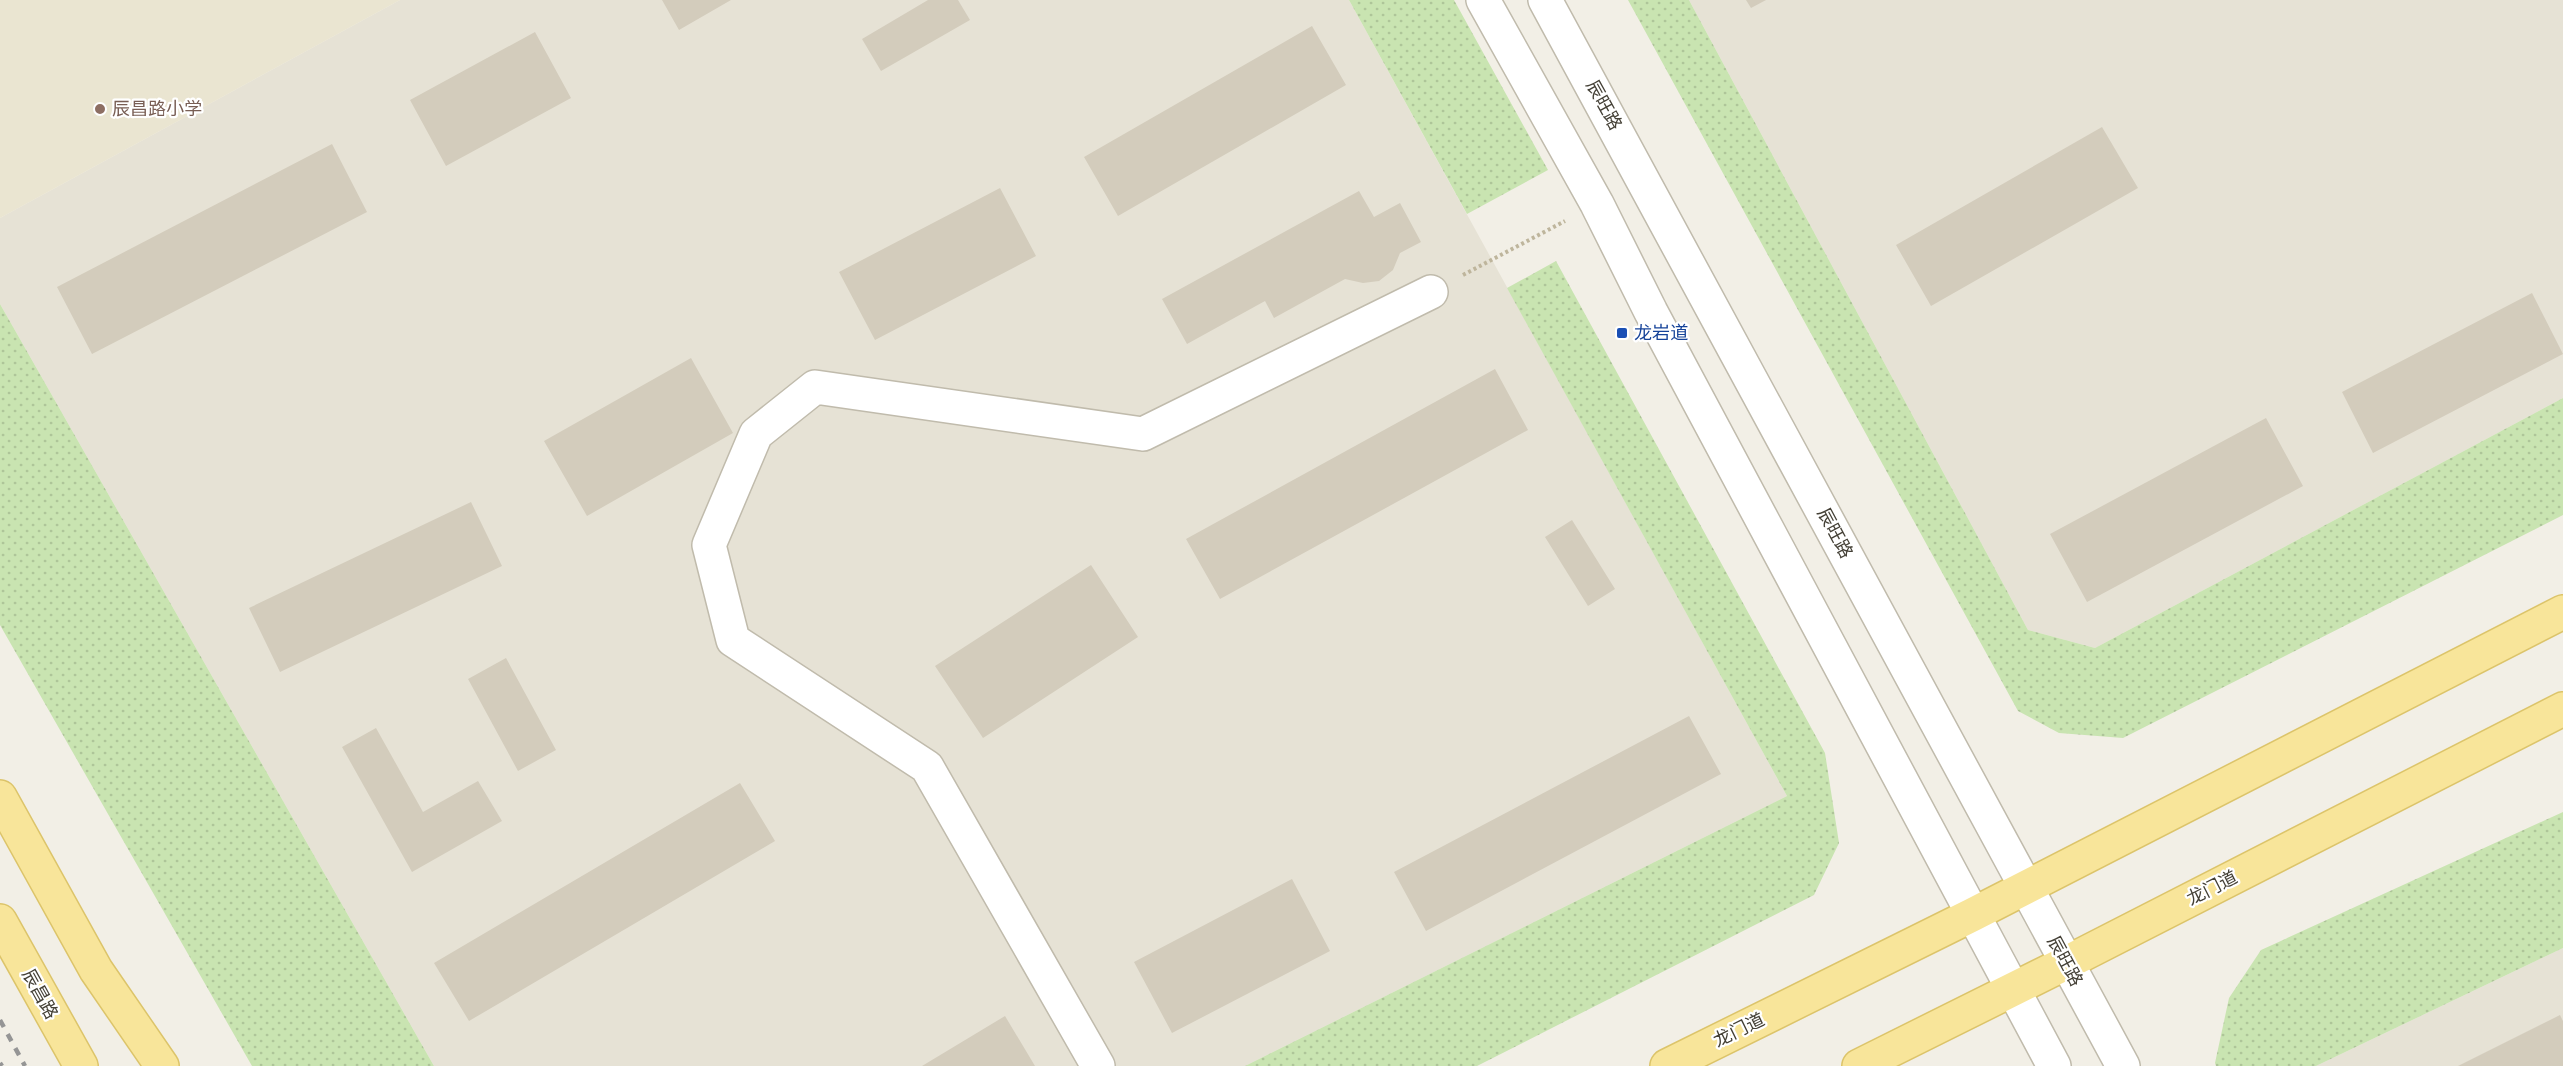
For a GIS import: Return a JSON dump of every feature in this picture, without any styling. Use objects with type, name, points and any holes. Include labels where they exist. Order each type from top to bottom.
[{"type":"main road","name":"龙门道","points":[[1867,969],[2563,612]]},
{"type":"main road","name":"龙门道","points":[[1859,1066],[2563,709]]},
{"type":"main road","points":[[0,797],[96,970],[162,1066]]},
{"type":"main road","name":"龙门道","points":[[2026,887],[2171,813]]},
{"type":"main road","name":"龙门道","points":[[1667,1066],[1972,915]]},
{"type":"main road","name":"辰昌路","points":[[0,921],[81,1066]]},
{"type":"street","points":[[1483,0],[1597,204],[1651,312],[2011,990],[2054,1066]]},
{"type":"street","name":"辰旺路","points":[[1545,0],[2066,963],[2124,1066]]},
{"type":"street","points":[[1098,1066],[927,767],[733,640],[709,545],[756,434],[815,387],[1143,434],[1431,292]]},
{"type":"path","points":[[1431,292],[1597,204]]},
{"type":"shaded area","name":"辰昌路小学","points":[[0,0],[400,0],[0,218]]},
{"type":"shaded area","points":[[400,0],[1349,0],[1787,796],[1245,1066],[434,1066],[0,304],[0,218]]},
{"type":"shaded area","points":[[1689,0],[2563,0],[2563,398],[2095,648],[2028,630]]},
{"type":"shaded area","points":[[2563,948],[2563,1066],[2316,1066]]},
{"type":"green space","points":[[1349,0],[1454,0],[1548,170],[1467,214]]},
{"type":"green space","points":[[1628,0],[1689,0],[2028,630],[2095,648],[2563,398],[2563,515],[2123,738],[2059,733],[2018,711]]},
{"type":"green space","points":[[1556,261],[1825,753],[1839,843],[1814,895],[1477,1066],[1245,1066],[1787,796],[1507,288]]},
{"type":"green space","points":[[0,304],[434,1066],[252,1066],[0,625]]},
{"type":"green space","points":[[2563,812],[2563,948],[2316,1066],[2216,1066],[2229,998],[2261,950]]},
{"type":"building","points":[[662,0],[731,0],[679,30]]},
{"type":"building","points":[[928,0],[958,0],[970,20],[881,71],[862,39]]},
{"type":"building","points":[[1746,0],[1766,0],[1751,8]]},
{"type":"building","points":[[1312,26],[1346,85],[1118,216],[1084,157]]},
{"type":"building","points":[[535,32],[571,98],[446,166],[410,100]]},
{"type":"building","points":[[2102,127],[2138,188],[1931,306],[1896,245]]},
{"type":"building","points":[[332,144],[367,212],[92,354],[57,287]]},
{"type":"building","points":[[1000,188],[1036,256],[875,340],[839,272]]},
{"type":"building","points":[[1359,191],[1374,217],[1400,203],[1421,242],[1400,253],[1393,270],[1379,281],[1363,283],[1345,279],[1274,318],[1265,301],[1187,344],[1162,299]]},
{"type":"building","points":[[2532,293],[2563,354],[2373,453],[2342,392]]},
{"type":"building","points":[[691,358],[733,433],[587,516],[544,441]]},
{"type":"building","points":[[1495,369],[1528,430],[1220,599],[1186,539]]},
{"type":"building","points":[[2266,418],[2303,486],[2087,602],[2050,534]]},
{"type":"building","points":[[471,502],[502,566],[280,672],[249,608]]},
{"type":"building","points":[[1572,520],[1615,589],[1588,606],[1545,537]]},
{"type":"building","points":[[1091,565],[1138,637],[983,738],[935,666]]},
{"type":"building","points":[[506,658],[556,750],[518,771],[468,679]]},
{"type":"building","points":[[1689,716],[1721,774],[1426,931],[1394,872]]},
{"type":"building","points":[[376,728],[423,812],[478,781],[502,821],[412,872],[342,747]]},
{"type":"building","points":[[740,783],[775,841],[469,1021],[434,963]]},
{"type":"building","points":[[1292,879],[1330,951],[1172,1033],[1134,962]]},
{"type":"building","points":[[2560,1015],[2563,1021],[2563,1066],[2458,1066]]},
{"type":"building","points":[[1005,1016],[1035,1066],[922,1066]]},
{"type":"railway","points":[[0,1020],[25,1066]]},
{"type":"place","name":"辰昌路小学","points":[[100,109]]},
{"type":"place","name":"龙岩道","points":[[1622,333]]}]
